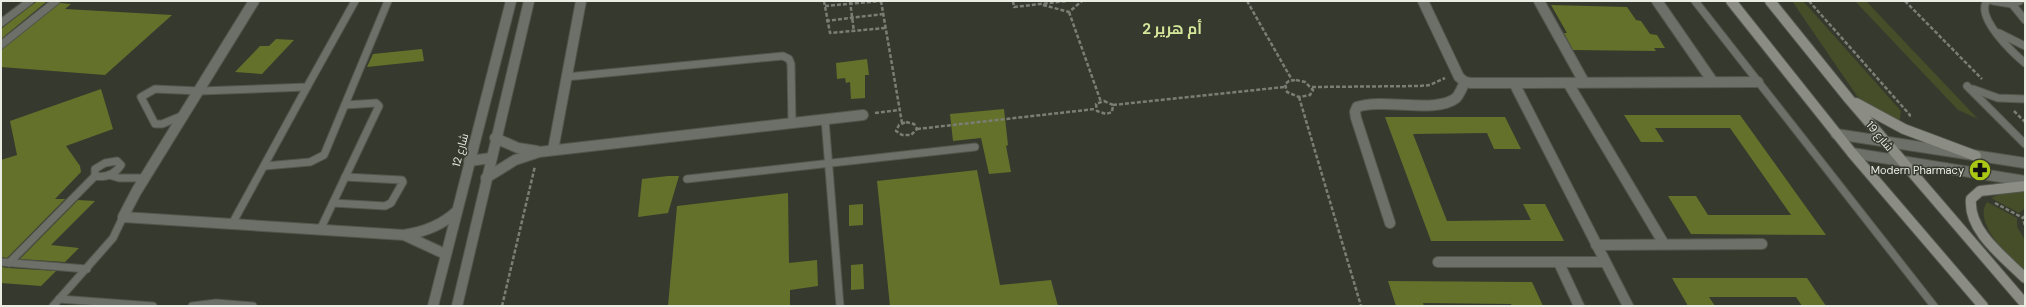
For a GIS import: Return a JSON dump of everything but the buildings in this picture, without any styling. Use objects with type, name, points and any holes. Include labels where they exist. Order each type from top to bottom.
[{"type":"main road","points":[[1731,1],[1836,134],[1983,306]]},
{"type":"main road","name":"شارع 19","points":[[1770,1],[1885,142],[2025,304]]},
{"type":"main road","points":[[1849,99],[1904,130],[1976,156]]},
{"type":"main road","points":[[2025,186],[1980,191],[1970,200],[1969,208],[1971,217],[1977,227],[2025,278]]},
{"type":"street","points":[[254,1],[123,217],[404,235],[433,228],[449,220],[456,212]]},
{"type":"street","name":"شارع 12","points":[[433,306],[445,254],[511,1]]},
{"type":"street","points":[[457,306],[495,138],[529,1]]},
{"type":"street","points":[[553,150],[581,1]]},
{"type":"street","points":[[1423,1],[1456,72],[1465,82],[1758,82]]},
{"type":"street","points":[[1539,1],[1584,82]]},
{"type":"street","points":[[1657,1],[1713,82]]},
{"type":"street","points":[[1390,223],[1356,118],[1355,112],[1357,107],[1370,103],[1444,104],[1456,98],[1465,82]]},
{"type":"street","points":[[1514,83],[1604,262],[1628,306]]},
{"type":"street","points":[[1568,83],[1664,244]]},
{"type":"street","points":[[486,178],[510,163],[539,152],[863,115]]},
{"type":"street","points":[[1836,134],[2025,163]]},
{"type":"street","points":[[495,138],[518,148],[539,152]]},
{"type":"street","points":[[1852,153],[2025,181]]},
{"type":"street","points":[[469,161],[491,158]]},
{"type":"street","points":[[404,235],[433,247],[445,254]]},
{"type":"street","points":[[1596,245],[1762,244]]},
{"type":"street","points":[[1438,262],[1604,262]]},
{"type":"street","points":[[1559,263],[1579,306]]},
{"type":"lane","points":[[1,23],[30,1]]},
{"type":"lane","points":[[1,45],[56,1]]},
{"type":"lane","points":[[232,224],[265,166],[306,86],[355,1]]},
{"type":"lane","points":[[265,166],[317,160],[324,155],[388,1]]},
{"type":"lane","points":[[1694,1],[1934,306]]},
{"type":"lane","points":[[1987,1],[1984,5],[1984,13],[2006,45],[2025,63]]},
{"type":"lane","points":[[1993,1],[2012,4],[2020,1]]},
{"type":"lane","points":[[2012,4],[2025,20]]},
{"type":"lane","points":[[1995,29],[2005,37],[2025,46]]},
{"type":"lane","points":[[566,77],[784,56],[788,58],[791,64],[792,123]]},
{"type":"lane","points":[[185,114],[162,124],[156,124],[141,97],[142,95],[155,89],[200,91],[306,86]]},
{"type":"lane","points":[[2025,99],[2000,98],[1968,86],[2025,144]]},
{"type":"lane","points":[[1988,107],[1991,102],[2000,98]]},
{"type":"lane","points":[[320,230],[378,106],[376,103],[344,105]]},
{"type":"lane","points":[[825,119],[840,306]]},
{"type":"lane","points":[[687,179],[975,147]]},
{"type":"lane","points":[[5,263],[95,176],[95,169],[111,161],[120,162],[121,165],[119,169],[109,175],[98,177],[95,176]]},
{"type":"lane","points":[[109,175],[119,178],[146,178]]},
{"type":"lane","points":[[333,203],[385,206],[391,203],[403,182],[402,180],[345,177]]},
{"type":"lane","points":[[53,306],[113,238],[123,217]]},
{"type":"lane","points":[[5,263],[87,269]]},
{"type":"lane","points":[[59,299],[153,306]]},
{"type":"lane","points":[[192,306],[216,303],[253,306]]},
{"type":"path","points":[[824,1],[826,21],[830,33],[885,28]]},
{"type":"path","points":[[825,6],[850,2],[881,1],[902,123]]},
{"type":"path","points":[[1013,1],[1014,7],[1067,1]]},
{"type":"path","points":[[1033,1],[1069,12]]},
{"type":"path","points":[[1069,12],[1082,1]]},
{"type":"path","points":[[1247,1],[1292,80]]},
{"type":"path","points":[[1905,1],[1985,82]]},
{"type":"path","points":[[850,2],[854,32]]},
{"type":"path","points":[[1069,12],[1101,102]]},
{"type":"path","points":[[826,21],[883,14]]},
{"type":"path","points":[[1095,109],[1096,104],[1101,102],[1108,102],[1113,105],[1284,87],[1286,83],[1292,80],[1301,80],[1312,87],[1420,86],[1439,82],[1456,72]]},
{"type":"path","points":[[1284,87],[1290,95],[1299,97],[1310,94],[1312,87]]},
{"type":"path","points":[[1299,97],[1361,306]]},
{"type":"path","points":[[2000,98],[2025,122]]},
{"type":"path","points":[[916,129],[914,124],[902,123],[896,128],[898,134],[902,135],[911,134],[916,129],[1095,109],[1106,114],[1114,110],[1113,105]]},
{"type":"path","points":[[863,115],[899,110]]},
{"type":"path","points":[[502,306],[539,152]]},
{"type":"path","points":[[2025,216],[2023,218],[2025,226]]},
{"type":"green space","points":[[1792,1],[1803,1],[1901,111],[1899,124],[1870,107],[1857,96]]},
{"type":"green space","points":[[1855,1],[1866,1],[1978,119],[1958,110]]},
{"type":"green space","points":[[2025,191],[2025,208],[2019,213],[1991,198],[2001,194]]},
{"type":"green space","points":[[1987,202],[2017,218],[2017,227],[2025,240],[2025,273],[2003,250],[1989,230],[1985,220],[1984,211]]},
{"type":"place","name":"Modern Pharmacy","points":[[1980,170]]},
{"type":"district","name":"أم هرير 2","points":[[1172,29]]}]
